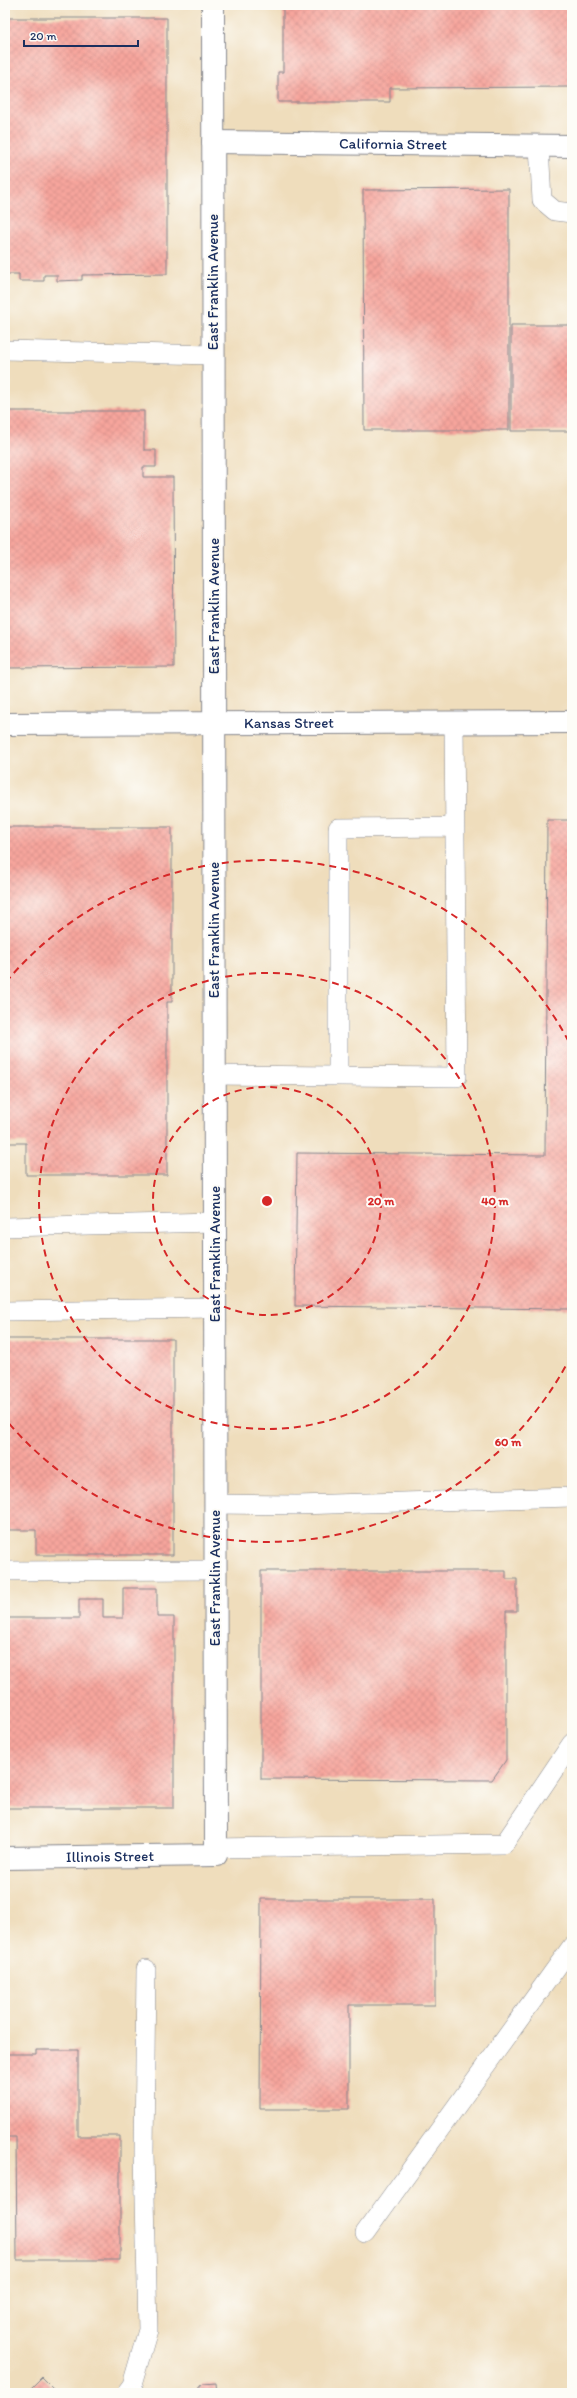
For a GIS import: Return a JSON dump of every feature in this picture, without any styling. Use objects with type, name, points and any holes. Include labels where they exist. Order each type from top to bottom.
[{"type":"street","name":"East Franklin Avenue","points":[[213,5],[216,1852]]},
{"type":"street","name":"California Street","points":[[213,142],[572,146]]},
{"type":"street","name":"Kansas Street","points":[[5,724],[572,722]]},
{"type":"street","name":"Illinois Street","points":[[5,1858],[216,1852]]},
{"type":"lane","points":[[539,146],[542,200],[555,211],[572,213]]},
{"type":"lane","points":[[5,350],[213,355]]},
{"type":"lane","points":[[214,1075],[457,1077],[454,722]]},
{"type":"lane","points":[[338,1076],[338,828],[454,827]]},
{"type":"lane","points":[[5,1227],[215,1222]]},
{"type":"lane","points":[[5,1310],[215,1308]]},
{"type":"lane","points":[[215,1504],[297,1505],[572,1497]]},
{"type":"lane","points":[[5,1571],[215,1570]]},
{"type":"lane","points":[[216,1852],[504,1844],[572,1743]]},
{"type":"lane","points":[[365,2233],[572,1946]]},
{"type":"lane","points":[[126,2393],[132,2385],[148,2330],[144,2153],[146,1969]]},
{"type":"building","points":[[283,5],[572,5],[572,87],[390,88],[390,102],[278,102],[278,72],[283,72]]},
{"type":"building","points":[[5,18],[167,18],[167,274],[82,275],[82,280],[57,281],[57,275],[44,275],[44,281],[19,281],[19,274],[5,274]]},
{"type":"building","points":[[509,189],[509,430],[364,430],[363,190]]},
{"type":"building","points":[[511,325],[572,325],[572,431],[511,431]]},
{"type":"building","points":[[5,411],[144,411],[144,450],[156,450],[156,467],[143,467],[143,477],[173,477],[174,667],[5,668]]},
{"type":"building","points":[[547,820],[572,820],[572,1309],[295,1306],[297,1153],[545,1155]]},
{"type":"building","points":[[5,827],[172,827],[172,1002],[167,1002],[167,1175],[26,1175],[26,1143],[5,1143]]},
{"type":"building","points":[[5,1339],[173,1339],[173,1555],[36,1555],[36,1530],[5,1530]]},
{"type":"building","points":[[261,1571],[506,1571],[506,1579],[517,1579],[517,1611],[506,1611],[506,1760],[492,1780],[261,1779]]},
{"type":"building","points":[[123,1588],[157,1588],[157,1617],[174,1617],[174,1808],[5,1808],[5,1618],[79,1618],[79,1599],[103,1599],[103,1618],[123,1618]]},
{"type":"building","points":[[261,1899],[435,1899],[435,2005],[349,2005],[349,2109],[260,2109]]},
{"type":"building","points":[[36,2050],[78,2050],[78,2136],[120,2136],[120,2260],[17,2260],[16,2137],[5,2137],[5,2054],[36,2054]]},
{"type":"building","points":[[42,2377],[58,2393],[26,2393]]},
{"type":"building","points":[[216,2383],[217,2393],[195,2393],[203,2384]]}]
